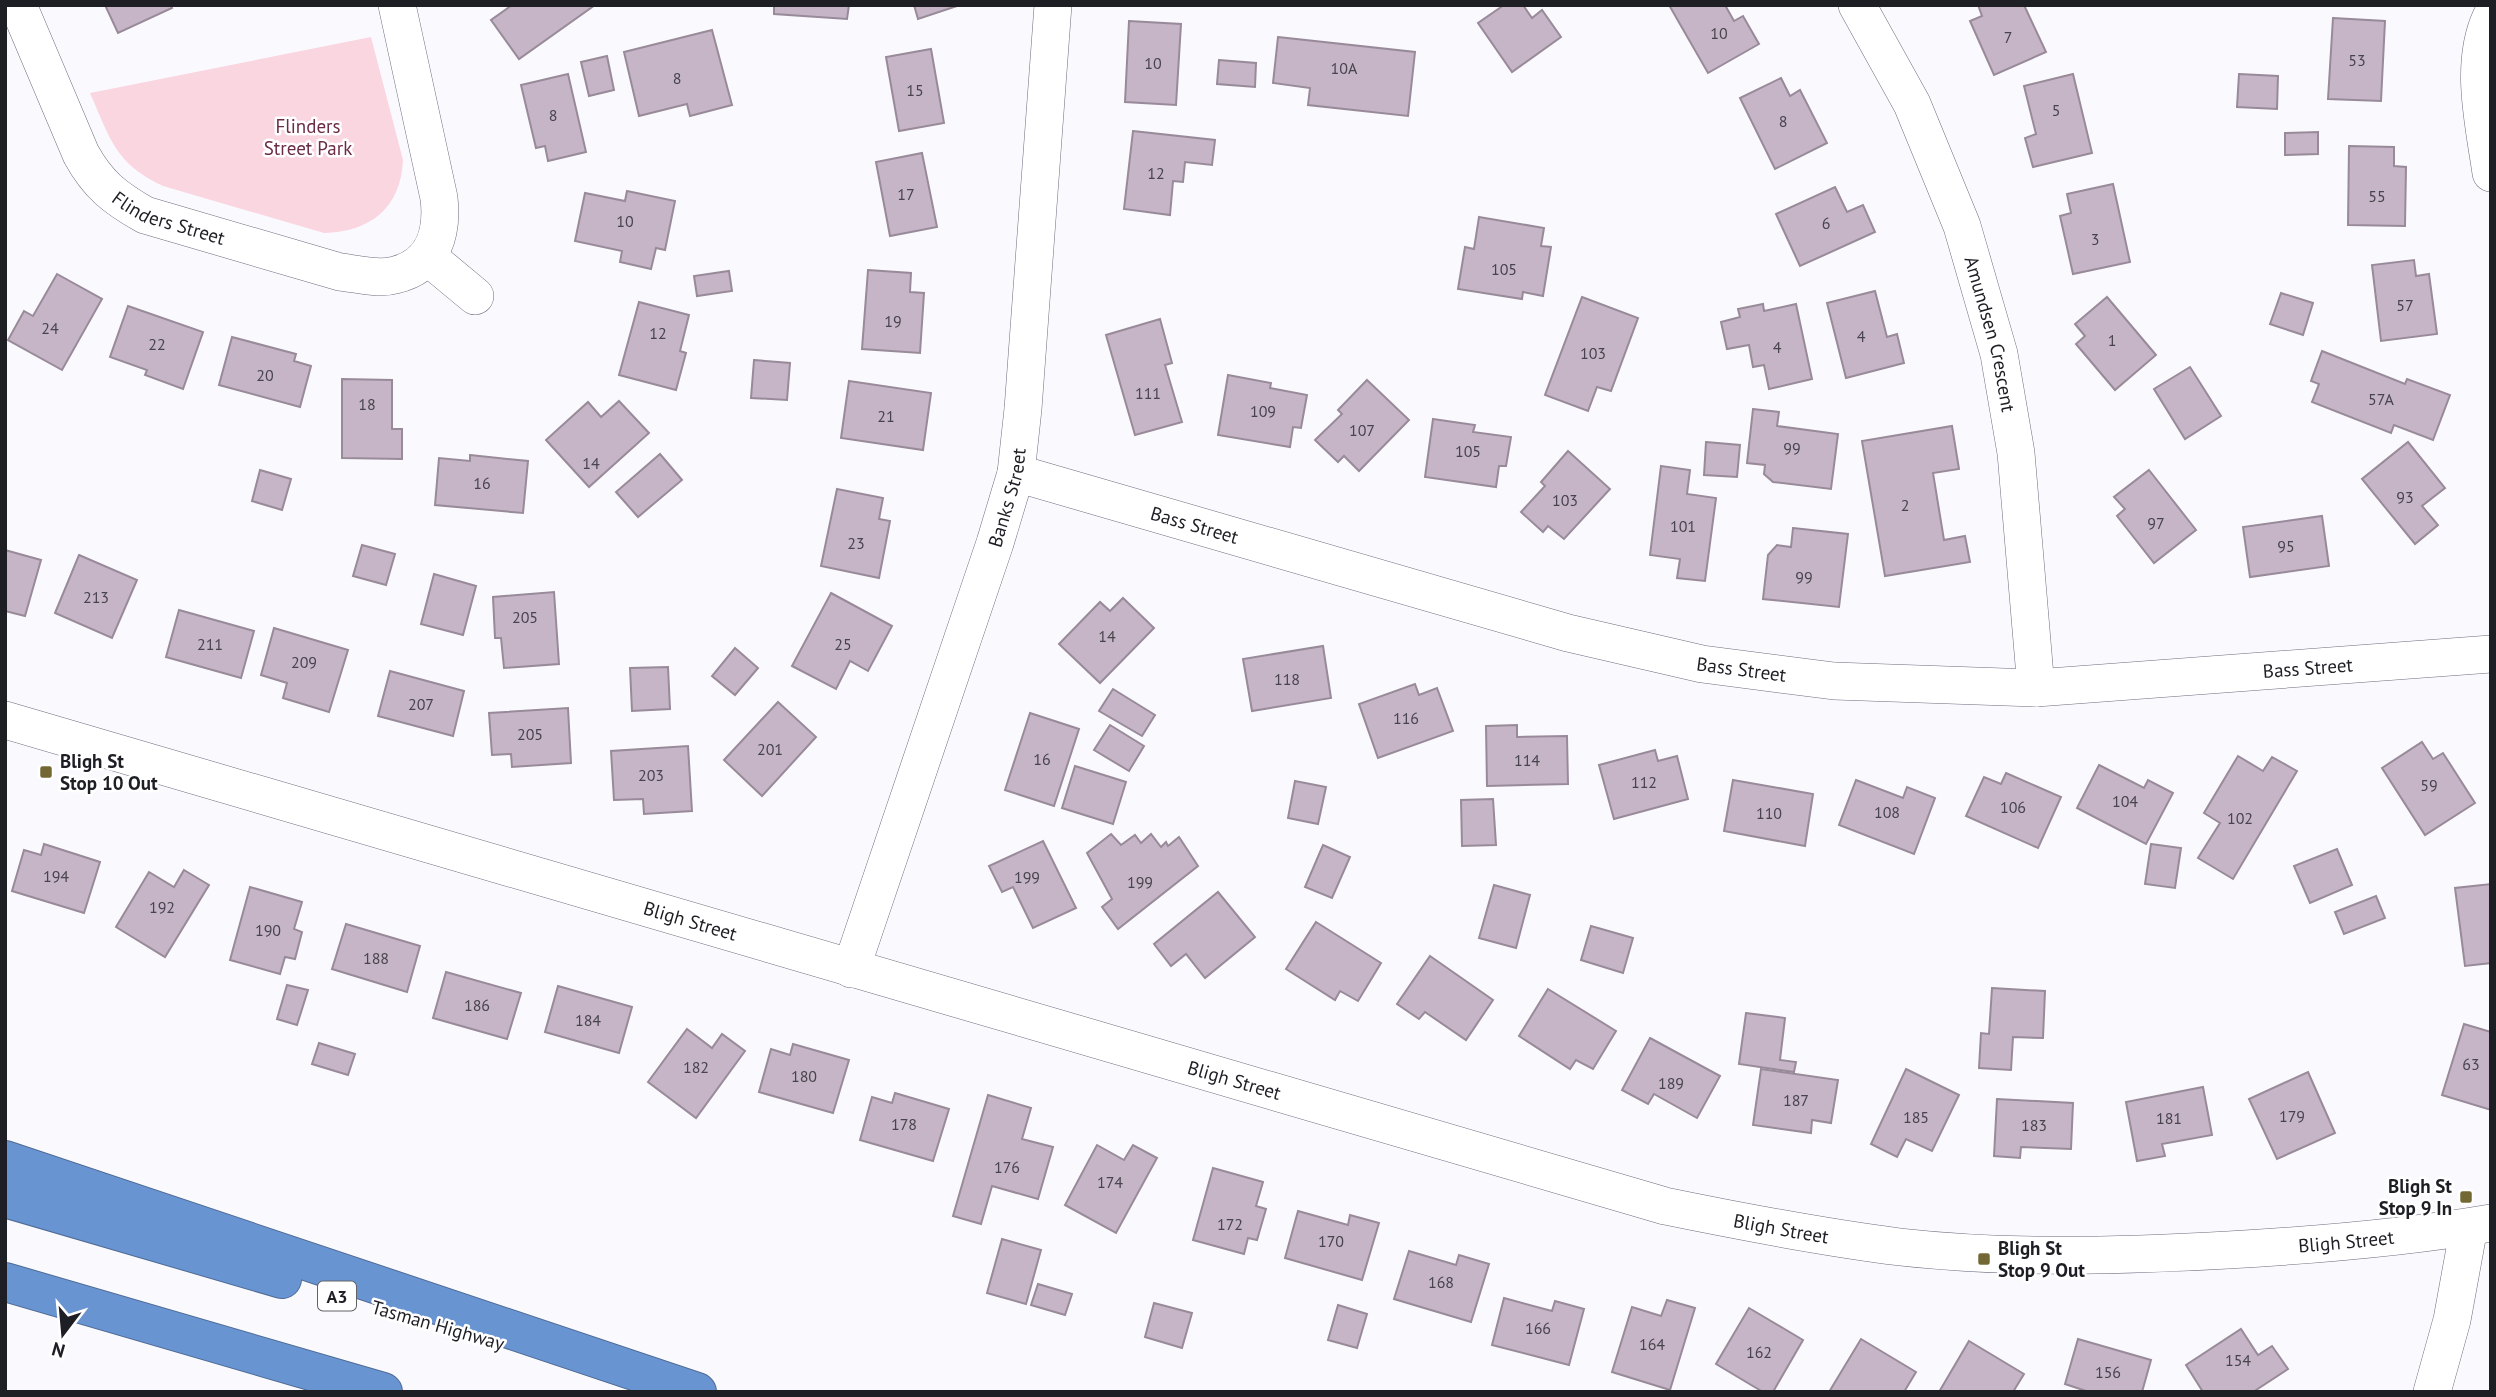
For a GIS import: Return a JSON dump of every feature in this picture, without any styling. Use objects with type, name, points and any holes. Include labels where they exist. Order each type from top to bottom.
[{"type":"highway","points":[[5,1160],[697,1392]]},
{"type":"highway","name":"Tasman Highway","points":[[5,1198],[670,1392]]},
{"type":"highway","points":[[5,1282],[383,1392]]},
{"type":"street","name":"Flinders Street","points":[[18,5],[91,173],[122,202],[145,215],[340,272],[395,276],[428,257]]},
{"type":"street","points":[[397,5],[442,218],[438,238],[428,257],[475,296]]},
{"type":"street","name":"Banks Street","points":[[851,969],[995,543],[1016,473],[1053,5]]},
{"type":"street","name":"Amundsen Crescent","points":[[1857,5],[1912,104],[1962,226],[1999,354],[2016,453],[2036,688]]},
{"type":"street","points":[[2491,17],[2483,44],[2480,69],[2491,173]]},
{"type":"street","name":"Bass Street","points":[[1016,473],[1568,633],[1702,664],[1834,681],[2036,688],[2491,653]]},
{"type":"street","name":"Bligh Street","points":[[5,720],[1665,1206],[1785,1230],[1902,1247],[2009,1254],[2139,1255],[2330,1244],[2480,1225]]},
{"type":"street","points":[[2432,1392],[2480,1225]]},
{"type":"green space","name":"Flinders Street Park","points":[[371,37],[403,160],[401,177],[396,192],[380,214],[369,222],[341,232],[324,233],[163,186],[147,178],[134,169],[116,148],[90,93]]},
{"type":"building","points":[[105,5],[171,5],[172,8],[118,33]]},
{"type":"building","points":[[512,5],[595,5],[519,59],[491,20]]},
{"type":"building","points":[[774,5],[849,5],[847,19],[774,14]]},
{"type":"building","points":[[914,5],[960,5],[918,19]]},
{"type":"building","points":[[1504,5],[1523,5],[1532,18],[1542,10],[1561,37],[1512,72],[1478,23]]},
{"type":"building","points":[[1669,5],[1725,5],[1734,21],[1743,16],[1759,44],[1708,73]]},
{"type":"building","points":[[1978,5],[2024,5],[2046,52],[1994,75],[1970,21],[1982,16]]},
{"type":"building","points":[[2333,18],[2385,21],[2381,101],[2328,99]]},
{"type":"building","points":[[1129,21],[1181,24],[1176,105],[1125,102]]},
{"type":"building","points":[[712,30],[732,105],[690,116],[687,104],[639,116],[624,52]]},
{"type":"building","points":[[1278,37],[1415,52],[1408,116],[1308,105],[1310,88],[1273,83]]},
{"type":"building","points":[[931,49],[944,123],[899,131],[886,57]]},
{"type":"building","points":[[607,56],[614,90],[589,96],[581,62]]},
{"type":"building","points":[[1219,60],[1256,63],[1255,87],[1217,84]]},
{"type":"building","points":[[568,74],[586,152],[548,161],[545,146],[536,148],[521,85]]},
{"type":"building","points":[[2073,74],[2092,153],[2033,167],[2025,138],[2036,134],[2024,86]]},
{"type":"building","points":[[2239,74],[2278,76],[2277,109],[2237,107]]},
{"type":"building","points":[[1781,78],[1790,96],[1800,90],[1827,143],[1775,169],[1740,98]]},
{"type":"building","points":[[1133,131],[1215,140],[1212,165],[1185,162],[1183,182],[1173,181],[1170,215],[1124,209]]},
{"type":"building","points":[[2318,132],[2318,154],[2285,155],[2285,133]]},
{"type":"building","points":[[2349,146],[2394,147],[2394,166],[2406,167],[2405,226],[2348,225]]},
{"type":"building","points":[[922,153],[937,227],[890,236],[876,162]]},
{"type":"building","points":[[2113,184],[2130,262],[2073,274],[2060,216],[2071,213],[2067,194]]},
{"type":"building","points":[[1835,187],[1847,212],[1863,205],[1875,232],[1800,266],[1776,214]]},
{"type":"building","points":[[627,191],[675,201],[665,250],[656,248],[651,269],[620,262],[622,251],[575,241],[585,193],[625,201]]},
{"type":"building","points":[[1479,217],[1544,228],[1541,246],[1551,247],[1543,296],[1523,292],[1522,299],[1458,289],[1465,247],[1474,249]]},
{"type":"building","points":[[2414,260],[2416,276],[2429,274],[2437,334],[2381,341],[2372,265]]},
{"type":"building","points":[[868,270],[911,273],[910,292],[924,293],[920,353],[862,349]]},
{"type":"building","points":[[729,271],[732,291],[697,296],[694,276]]},
{"type":"building","points":[[57,274],[102,299],[62,370],[8,340],[24,311],[33,316]]},
{"type":"building","points":[[1875,291],[1887,337],[1897,334],[1904,363],[1846,378],[1827,303]]},
{"type":"building","points":[[2281,293],[2313,303],[2303,335],[2270,324]]},
{"type":"building","points":[[1582,297],[1638,318],[1611,391],[1597,387],[1588,411],[1545,395]]},
{"type":"building","points":[[2107,297],[2156,355],[2115,390],[2076,344],[2085,336],[2075,324]]},
{"type":"building","points":[[639,302],[689,315],[680,351],[686,353],[676,390],[619,375]]},
{"type":"building","points":[[1763,304],[1764,311],[1796,304],[1812,379],[1769,389],[1764,365],[1753,367],[1749,345],[1727,349],[1721,322],[1740,317],[1738,309]]},
{"type":"building","points":[[128,306],[203,332],[183,389],[145,375],[147,370],[110,357]]},
{"type":"building","points":[[1160,319],[1172,363],[1165,365],[1182,422],[1135,435],[1106,335]]},
{"type":"building","points":[[232,337],[296,354],[294,361],[311,366],[300,407],[219,385]]},
{"type":"building","points":[[2322,351],[2405,384],[2407,379],[2450,395],[2433,440],[2394,425],[2391,433],[2312,402],[2319,384],[2311,381]]},
{"type":"building","points":[[754,360],[790,363],[787,400],[751,398]]},
{"type":"building","points":[[2190,367],[2221,416],[2185,439],[2154,389]]},
{"type":"building","points":[[1228,375],[1271,383],[1270,388],[1307,395],[1301,428],[1293,427],[1290,447],[1218,435]]},
{"type":"building","points":[[342,379],[392,380],[392,429],[402,429],[402,459],[342,458]]},
{"type":"building","points":[[1367,380],[1409,420],[1359,471],[1344,456],[1338,462],[1315,440],[1342,414],[1338,410]]},
{"type":"building","points":[[849,381],[931,393],[923,450],[841,438]]},
{"type":"building","points":[[619,401],[649,433],[589,487],[546,440],[588,402],[601,417]]},
{"type":"building","points":[[1753,409],[1779,412],[1777,426],[1838,434],[1831,489],[1773,482],[1764,474],[1765,465],[1747,463]]},
{"type":"building","points":[[1433,419],[1475,425],[1473,432],[1511,437],[1506,466],[1499,466],[1496,487],[1425,477]]},
{"type":"building","points":[[1952,426],[1959,469],[1933,473],[1944,540],[1965,536],[1970,562],[1885,576],[1862,441]]},
{"type":"building","points":[[1706,442],[1740,445],[1737,477],[1704,475]]},
{"type":"building","points":[[2408,442],[2445,488],[2422,506],[2438,525],[2415,544],[2362,479]]},
{"type":"building","points":[[1568,451],[1610,489],[1564,539],[1548,526],[1543,532],[1521,512],[1545,486],[1541,482]]},
{"type":"building","points":[[660,454],[682,480],[638,517],[616,492]]},
{"type":"building","points":[[470,455],[528,461],[523,513],[435,505],[439,458],[470,461]]},
{"type":"building","points":[[1661,466],[1690,470],[1687,494],[1716,498],[1705,581],[1677,578],[1680,559],[1650,555]]},
{"type":"building","points":[[260,470],[291,479],[282,510],[252,501]]},
{"type":"building","points":[[2149,470],[2196,530],[2154,563],[2117,516],[2125,509],[2114,497]]},
{"type":"building","points":[[837,489],[883,498],[879,519],[890,521],[879,578],[821,566]]},
{"type":"building","points":[[2322,516],[2329,566],[2250,577],[2243,527]]},
{"type":"building","points":[[1793,528],[1848,534],[1839,607],[1763,599],[1768,555],[1777,545],[1791,547]]},
{"type":"building","points":[[362,545],[395,554],[386,585],[353,576]]},
{"type":"building","points":[[5,550],[41,560],[25,616],[5,611]]},
{"type":"building","points":[[79,555],[137,580],[112,638],[55,613]]},
{"type":"building","points":[[434,574],[476,586],[463,635],[421,624]]},
{"type":"building","points":[[554,592],[559,664],[504,668],[501,638],[495,638],[493,597]]},
{"type":"building","points":[[831,593],[892,626],[868,671],[850,661],[836,689],[792,666]]},
{"type":"building","points":[[1123,598],[1154,628],[1100,683],[1059,644],[1100,602],[1110,611]]},
{"type":"building","points":[[179,610],[254,631],[241,678],[166,657]]},
{"type":"building","points":[[274,628],[348,650],[329,712],[283,698],[287,683],[261,675]]},
{"type":"building","points":[[1323,646],[1331,698],[1252,711],[1243,659]]},
{"type":"building","points":[[735,648],[758,668],[735,695],[712,676]]},
{"type":"building","points":[[668,667],[670,709],[632,711],[630,668]]},
{"type":"building","points":[[390,671],[464,691],[453,736],[378,716]]},
{"type":"building","points":[[1415,684],[1419,695],[1437,688],[1453,731],[1378,758],[1359,704]]},
{"type":"building","points":[[1113,689],[1155,715],[1142,736],[1099,711]]},
{"type":"building","points":[[778,702],[816,737],[762,796],[724,760]]},
{"type":"building","points":[[568,708],[571,763],[512,767],[511,754],[492,755],[489,713]]},
{"type":"building","points":[[1030,713],[1079,729],[1054,806],[1005,790]]},
{"type":"building","points":[[1110,725],[1144,746],[1129,771],[1094,750]]},
{"type":"building","points":[[1517,725],[1517,737],[1567,736],[1568,784],[1487,786],[1486,726]]},
{"type":"building","points":[[2422,742],[2433,759],[2443,753],[2475,803],[2425,835],[2382,768]]},
{"type":"building","points":[[688,746],[692,811],[644,814],[643,799],[614,800],[611,751]]},
{"type":"building","points":[[1655,750],[1658,761],[1677,756],[1688,799],[1614,819],[1599,765]]},
{"type":"building","points":[[2238,756],[2263,771],[2272,757],[2297,771],[2233,879],[2198,858],[2220,823],[2204,813]]},
{"type":"building","points":[[2099,765],[2144,788],[2148,780],[2173,793],[2146,844],[2077,808]]},
{"type":"building","points":[[1075,766],[1126,782],[1113,824],[1062,808]]},
{"type":"building","points":[[2006,773],[2061,797],[2038,848],[1966,816],[1984,777],[2001,784]]},
{"type":"building","points":[[1733,780],[1813,794],[1805,846],[1724,831]]},
{"type":"building","points":[[1856,780],[1903,798],[1907,787],[1935,798],[1914,854],[1839,825]]},
{"type":"building","points":[[1295,781],[1326,787],[1318,824],[1288,818]]},
{"type":"building","points":[[1493,799],[1496,845],[1462,846],[1461,800]]},
{"type":"building","points":[[1111,834],[1121,845],[1135,835],[1141,843],[1151,834],[1161,847],[1166,842],[1168,846],[1179,837],[1198,866],[1118,929],[1102,907],[1112,899],[1087,853]]},
{"type":"building","points":[[1043,841],[1076,908],[1033,928],[1013,887],[1002,892],[989,866]]},
{"type":"building","points":[[44,844],[100,862],[84,913],[12,891],[24,850],[41,855]]},
{"type":"building","points":[[2151,844],[2181,848],[2175,888],[2145,884]]},
{"type":"building","points":[[1323,845],[1350,857],[1332,898],[1305,887]]},
{"type":"building","points":[[2337,849],[2352,885],[2310,903],[2294,866]]},
{"type":"building","points":[[184,870],[209,885],[165,957],[116,927],[149,872],[174,887]]},
{"type":"building","points":[[2491,884],[2491,963],[2465,966],[2455,888]]},
{"type":"building","points":[[1494,885],[1530,895],[1516,948],[1479,938]]},
{"type":"building","points":[[250,887],[302,902],[294,929],[302,932],[295,959],[285,957],[280,974],[230,960]]},
{"type":"building","points":[[1218,892],[1255,937],[1205,978],[1186,954],[1171,966],[1154,944]]},
{"type":"building","points":[[2376,896],[2385,918],[2344,934],[2335,912]]},
{"type":"building","points":[[1316,922],[1381,963],[1358,1001],[1340,991],[1335,1000],[1286,969]]},
{"type":"building","points":[[346,924],[420,946],[407,992],[332,969]]},
{"type":"building","points":[[1591,926],[1633,938],[1623,973],[1581,960]]},
{"type":"building","points":[[1430,956],[1493,1000],[1466,1040],[1425,1012],[1419,1019],[1397,1004]]},
{"type":"building","points":[[446,972],[521,993],[507,1039],[433,1018]]},
{"type":"building","points":[[287,985],[308,990],[297,1025],[277,1019]]},
{"type":"building","points":[[558,986],[632,1007],[619,1053],[545,1032]]},
{"type":"building","points":[[1992,988],[2045,991],[2043,1038],[2013,1037],[2011,1070],[1979,1068],[1981,1033],[1989,1034]]},
{"type":"building","points":[[1548,989],[1616,1031],[1593,1069],[1576,1060],[1570,1069],[1519,1036]]},
{"type":"building","points":[[1746,1013],[1785,1018],[1780,1060],[1796,1062],[1794,1072],[1739,1064]]},
{"type":"building","points":[[2464,1024],[2491,1032],[2491,1110],[2442,1095]]},
{"type":"building","points":[[687,1029],[712,1048],[722,1034],[745,1051],[696,1118],[648,1082]]},
{"type":"building","points":[[1650,1038],[1720,1076],[1697,1118],[1654,1094],[1648,1104],[1622,1090]]},
{"type":"building","points":[[319,1043],[355,1054],[348,1075],[312,1064]]},
{"type":"building","points":[[793,1044],[849,1060],[833,1113],[759,1092],[771,1049],[790,1055]]},
{"type":"building","points":[[1761,1069],[1838,1080],[1831,1123],[1812,1120],[1811,1133],[1753,1125]]},
{"type":"building","points":[[1906,1069],[1959,1095],[1932,1151],[1906,1139],[1897,1157],[1871,1144]]},
{"type":"building","points":[[2308,1072],[2335,1133],[2277,1159],[2249,1099]]},
{"type":"building","points":[[2203,1087],[2212,1135],[2162,1144],[2165,1156],[2137,1161],[2126,1102]]},
{"type":"building","points":[[895,1093],[949,1109],[933,1161],[860,1140],[872,1097],[892,1103]]},
{"type":"building","points":[[988,1095],[1031,1108],[1022,1139],[1053,1147],[1038,1199],[992,1186],[981,1224],[953,1216]]},
{"type":"building","points":[[1997,1099],[2073,1103],[2071,1149],[2021,1147],[2020,1158],[1994,1156]]},
{"type":"building","points":[[1097,1145],[1124,1160],[1133,1145],[1157,1158],[1116,1233],[1065,1205]]},
{"type":"building","points":[[1213,1168],[1263,1182],[1256,1206],[1266,1209],[1257,1240],[1248,1238],[1244,1254],[1193,1240]]},
{"type":"building","points":[[1298,1211],[1348,1225],[1350,1215],[1379,1223],[1362,1280],[1285,1258]]},
{"type":"building","points":[[1002,1239],[1041,1250],[1026,1304],[987,1293]]},
{"type":"building","points":[[1409,1251],[1456,1265],[1459,1255],[1489,1264],[1471,1322],[1394,1299]]},
{"type":"building","points":[[1038,1284],[1072,1294],[1065,1315],[1031,1305]]},
{"type":"building","points":[[1504,1298],[1552,1311],[1555,1301],[1584,1309],[1569,1365],[1492,1345]]},
{"type":"building","points":[[1667,1300],[1695,1308],[1670,1390],[1612,1372],[1632,1307],[1661,1316]]},
{"type":"building","points":[[1154,1303],[1192,1313],[1182,1348],[1145,1337]]},
{"type":"building","points":[[1338,1305],[1367,1314],[1357,1348],[1328,1340]]},
{"type":"building","points":[[1749,1308],[1803,1340],[1773,1392],[1763,1392],[1716,1364]]},
{"type":"building","points":[[2241,1329],[2258,1355],[2272,1346],[2288,1369],[2253,1392],[2203,1392],[2186,1365]]},
{"type":"building","points":[[1861,1339],[1916,1372],[1904,1392],[1829,1392]]},
{"type":"building","points":[[2078,1339],[2151,1360],[2142,1392],[2089,1392],[2065,1384]]},
{"type":"building","points":[[1969,1341],[2024,1374],[2013,1392],[1939,1392]]},
{"type":"place","name":"Bligh St Stop 10 Out","points":[[46,772]]},
{"type":"place","name":"Bligh St Stop 9 In","points":[[2466,1197]]},
{"type":"place","name":"Bligh St Stop 9 Out","points":[[1984,1259]]}]
